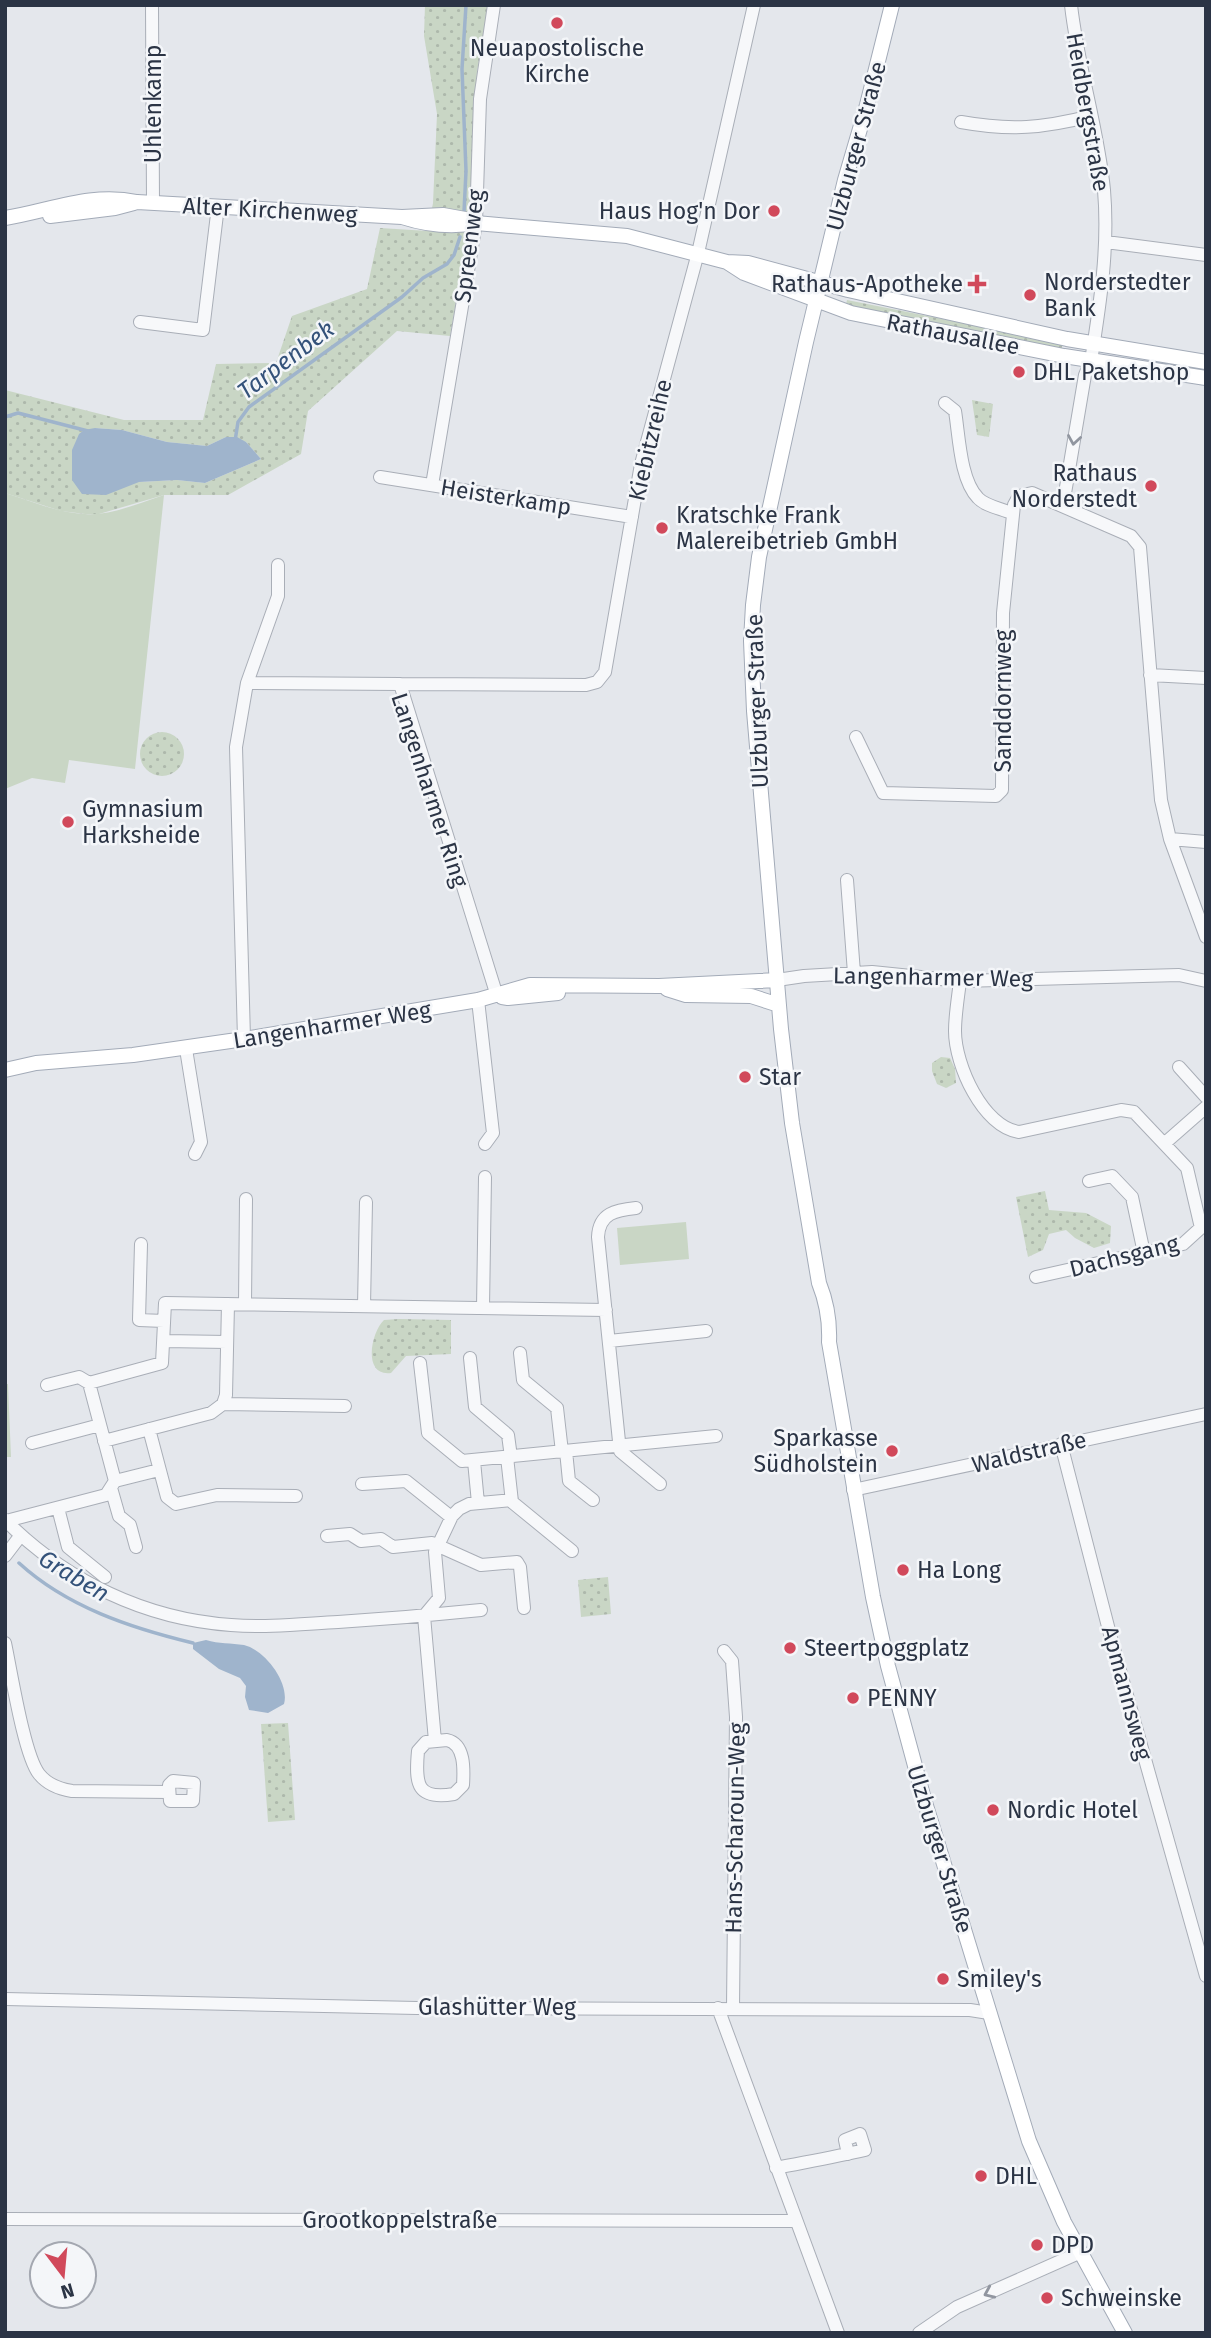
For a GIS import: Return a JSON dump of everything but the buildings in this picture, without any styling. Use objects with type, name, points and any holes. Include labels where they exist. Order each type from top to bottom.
[{"type":"main road","name":"Ulzburger Straße","points":[[892,5],[820,282],[759,557],[752,614],[754,711],[776,980],[792,1123],[819,1283],[817,1303],[821,1324],[829,1342],[873,1597],[901,1718],[1029,2141],[1044,2181],[1125,2333]]},
{"type":"main road","name":"Alter Kirchenweg","points":[[5,218],[32,214],[45,208],[116,198],[137,202],[402,217],[424,224],[461,226],[475,223],[606,233],[650,240],[727,262],[748,263],[820,282]]},
{"type":"main road","name":"Alter Kirchenweg","points":[[727,262],[744,273],[816,301]]},
{"type":"main road","name":"Rathausallee","points":[[820,282],[1094,344],[1206,362]]},
{"type":"main road","name":"Rathausallee","points":[[816,301],[851,313],[1091,361],[1206,378]]},
{"type":"main road","name":"Langenharmer Weg","points":[[5,1070],[36,1063],[186,1049],[244,1040],[478,1000],[530,985],[659,986],[776,980]]},
{"type":"main road","name":"Langenharmer Weg","points":[[659,986],[686,995],[751,996],[779,1005]]},
{"type":"main road","name":"Langenharmer Weg","points":[[5,1061],[36,1063]]},
{"type":"street","name":"Uhlenkamp","points":[[152,5],[153,203]]},
{"type":"street","name":"Spreenweg","points":[[432,485],[475,223],[480,99],[494,5]]},
{"type":"street","name":"Kiebitzreihe","points":[[400,684],[586,685],[598,680],[606,668],[641,464],[698,253],[754,5]]},
{"type":"street","name":"Heidbergstraße","points":[[1071,5],[1076,48],[1104,190],[1106,242],[1094,344]]},
{"type":"street","points":[[961,122],[1000,129],[1024,129],[1091,116]]},
{"type":"street","points":[[140,322],[203,330],[218,206]]},
{"type":"street","points":[[1106,242],[1206,255]]},
{"type":"street","points":[[1063,505],[1085,375],[1094,344]]},
{"type":"street","points":[[945,403],[955,411],[965,474],[979,500],[1013,514],[1019,496],[1032,493],[1131,536],[1140,547],[1161,800],[1170,839],[1206,937]]},
{"type":"street","name":"Heisterkamp","points":[[380,477],[632,517]]},
{"type":"street","name":"Sanddornweg","points":[[856,737],[883,793],[996,796],[1002,790],[1003,613],[1013,514]]},
{"type":"street","points":[[244,1040],[235,774],[238,729],[247,684],[277,601],[278,565]]},
{"type":"street","points":[[1150,675],[1206,678]]},
{"type":"street","name":"Langenharmer Ring","points":[[247,684],[400,684],[497,996]]},
{"type":"street","points":[[1170,839],[1206,842]]},
{"type":"street","points":[[847,880],[854,973]]},
{"type":"street","name":"Langenharmer Weg","points":[[776,980],[872,972],[960,981],[1179,975],[1206,981]]},
{"type":"street","points":[[960,981],[955,1032],[962,1069],[992,1118],[1010,1130],[1019,1132],[1129,1110],[1139,1115],[1188,1171],[1203,1226]]},
{"type":"street","points":[[478,1000],[493,1133],[485,1144]]},
{"type":"street","points":[[186,1049],[201,1142],[195,1154]]},
{"type":"street","points":[[1179,1066],[1206,1097]]},
{"type":"street","points":[[1165,1143],[1206,1107]]},
{"type":"street","points":[[1088,1181],[1112,1176],[1132,1197],[1144,1253]]},
{"type":"street","points":[[483,1308],[485,1177]]},
{"type":"street","points":[[245,1304],[246,1199]]},
{"type":"street","points":[[364,1306],[366,1202]]},
{"type":"street","points":[[636,1208],[611,1213],[603,1220],[599,1229],[606,1310],[620,1451],[660,1484]]},
{"type":"street","name":"Dachsgang","points":[[1036,1277],[1185,1244],[1203,1226]]},
{"type":"street","points":[[141,1244],[139,1320],[164,1321]]},
{"type":"street","points":[[89,1383],[161,1364],[164,1360],[165,1303],[606,1310]]},
{"type":"street","points":[[104,1441],[214,1412],[223,1404],[226,1395],[228,1304]]},
{"type":"street","points":[[609,1341],[706,1331]]},
{"type":"street","points":[[164,1341],[228,1342]]},
{"type":"street","points":[[520,1353],[523,1381],[557,1408],[569,1481],[593,1500]]},
{"type":"street","points":[[470,1358],[476,1408],[509,1436],[512,1500]]},
{"type":"street","points":[[420,1363],[428,1433],[462,1461],[716,1436]]},
{"type":"street","points":[[47,1385],[79,1377],[89,1383],[119,1517],[130,1525],[136,1547]]},
{"type":"street","points":[[223,1404],[345,1406]]},
{"type":"street","name":"Waldstraße","points":[[853,1490],[1206,1414]]},
{"type":"street","points":[[32,1443],[100,1425]]},
{"type":"street","points":[[149,1429],[167,1498],[178,1505],[217,1495],[296,1496]]},
{"type":"street","name":"Apmannsweg","points":[[1061,1444],[1112,1642],[1206,1976]]},
{"type":"street","points":[[474,1461],[478,1503]]},
{"type":"street","points":[[6,1520],[106,1495],[113,1485],[159,1470]]},
{"type":"street","points":[[362,1484],[405,1480],[451,1517]]},
{"type":"street","points":[[435,1741],[424,1616],[439,1597],[435,1554],[451,1517],[463,1507],[512,1500],[572,1551]]},
{"type":"street","points":[[58,1507],[69,1548],[105,1577]]},
{"type":"street","points":[[6,1520],[69,1572],[107,1593],[147,1609],[190,1620],[254,1626],[481,1610]]},
{"type":"street","points":[[327,1536],[350,1534],[360,1541],[381,1539],[393,1547],[430,1543],[481,1565],[519,1563],[524,1608]]},
{"type":"street","points":[[5,1556],[21,1535]]},
{"type":"street","points":[[5,1643],[31,1759],[45,1780],[59,1789],[72,1791],[169,1792]]},
{"type":"street","name":"Hans-Scharoun-Weg","points":[[724,1651],[732,1661],[736,1717],[733,2008]]},
{"type":"street","points":[[451,1740],[460,1749],[463,1783],[454,1794],[429,1796],[421,1787],[418,1751],[425,1743],[435,1741],[451,1740]]},
{"type":"street","name":"Glashütter Weg","points":[[5,1999],[428,2008],[970,2010],[989,2013]]},
{"type":"street","points":[[718,2008],[838,2333]]},
{"type":"street","points":[[776,2168],[848,2154]]},
{"type":"street","name":"Grootkoppelstraße","points":[[5,2219],[795,2221]]},
{"type":"street","points":[[919,2333],[957,2307],[1081,2252]]},
{"type":"green space","points":[[425,5],[490,5],[477,71],[468,232],[450,336],[397,331],[308,411],[301,454],[228,495],[164,495],[99,514],[85,514],[61,511],[5,493],[5,390],[124,420],[203,420],[216,364],[276,363],[292,316],[367,289],[380,228],[428,231],[433,203],[437,114],[424,36]],"holes":[[[95,428],[122,430],[167,442],[207,446],[226,437],[246,442],[261,459],[205,483],[177,480],[139,482]]]},
{"type":"green space","points":[[847,300],[1063,343],[1061,351],[845,309]]},
{"type":"green space","points":[[972,400],[993,404],[989,437],[977,435]]},
{"type":"green space","points":[[5,493],[55,509],[85,514],[115,511],[164,495],[135,769],[69,760],[65,783],[32,778],[5,789]]},
{"type":"green space","points":[[162,732],[178,738],[184,754],[178,770],[162,776],[146,770],[140,754],[146,738]]},
{"type":"green space","points":[[941,1057],[950,1058],[955,1069],[956,1083],[946,1088],[937,1084],[932,1071],[932,1063]]},
{"type":"green space","points":[[1045,1191],[1049,1210],[1086,1213],[1111,1226],[1110,1243],[1094,1248],[1066,1230],[1049,1234],[1043,1250],[1028,1257],[1016,1197]]},
{"type":"green space","points":[[686,1222],[689,1259],[620,1265],[617,1228]]},
{"type":"green space","points":[[384,1320],[451,1320],[451,1354],[406,1356],[391,1373],[376,1368],[372,1352],[379,1326]]},
{"type":"green space","points":[[5,1384],[8,1384],[11,1457],[5,1457]]},
{"type":"green space","points":[[608,1577],[611,1614],[581,1617],[578,1580]]},
{"type":"green space","points":[[288,1723],[295,1820],[268,1822],[261,1724]]},
{"type":"water","points":[[95,428],[122,430],[167,442],[207,446],[226,437],[237,437],[246,442],[261,459],[205,483],[177,480],[139,482],[106,495],[82,494],[72,480],[72,450],[79,434]]},
{"type":"water","points":[[206,1640],[244,1645],[260,1653],[280,1677],[285,1696],[284,1704],[268,1713],[249,1710],[245,1697],[246,1686],[240,1678],[219,1669],[193,1649],[193,1643]]},
{"type":"waterway","name":"Tarpenbek","points":[[464,212],[466,171],[462,69],[466,5]]},
{"type":"waterway","name":"Tarpenbek","points":[[235,441],[238,422],[249,407],[402,297],[423,278],[447,264],[454,255],[460,237]]},
{"type":"waterway","name":"Tarpenbek","points":[[5,417],[18,413],[88,431]]},
{"type":"waterway","name":"Graben","points":[[19,1563],[79,1604],[123,1623],[193,1643]]},
{"type":"place","name":"Neuapostolische Kirche","points":[[557,23]]},
{"type":"place","name":"Haus Hog'n Dor","points":[[774,211]]},
{"type":"place","name":"Rathaus-Apotheke","points":[[977,284]]},
{"type":"place","name":"Norderstedter Bank","points":[[1030,295]]},
{"type":"place","name":"DHL Paketshop","points":[[1019,372]]},
{"type":"place","name":"Rathaus Norderstedt","points":[[1151,486]]},
{"type":"place","name":"Kratschke Frank Malereibetrieb GmbH","points":[[662,528]]},
{"type":"place","name":"Gymnasium Harksheide","points":[[68,822]]},
{"type":"place","name":"Star","points":[[745,1077]]},
{"type":"place","name":"Sparkasse Südholstein","points":[[892,1451]]},
{"type":"place","name":"Ha Long","points":[[903,1570]]},
{"type":"place","name":"Steertpoggplatz","points":[[790,1648]]},
{"type":"place","name":"PENNY","points":[[853,1698]]},
{"type":"place","name":"Nordic Hotel","points":[[993,1810]]},
{"type":"place","name":"Smiley's","points":[[943,1979]]},
{"type":"place","name":"DHL","points":[[981,2176]]},
{"type":"place","name":"DPD","points":[[1037,2245]]},
{"type":"place","name":"Schweinske","points":[[1047,2298]]}]
